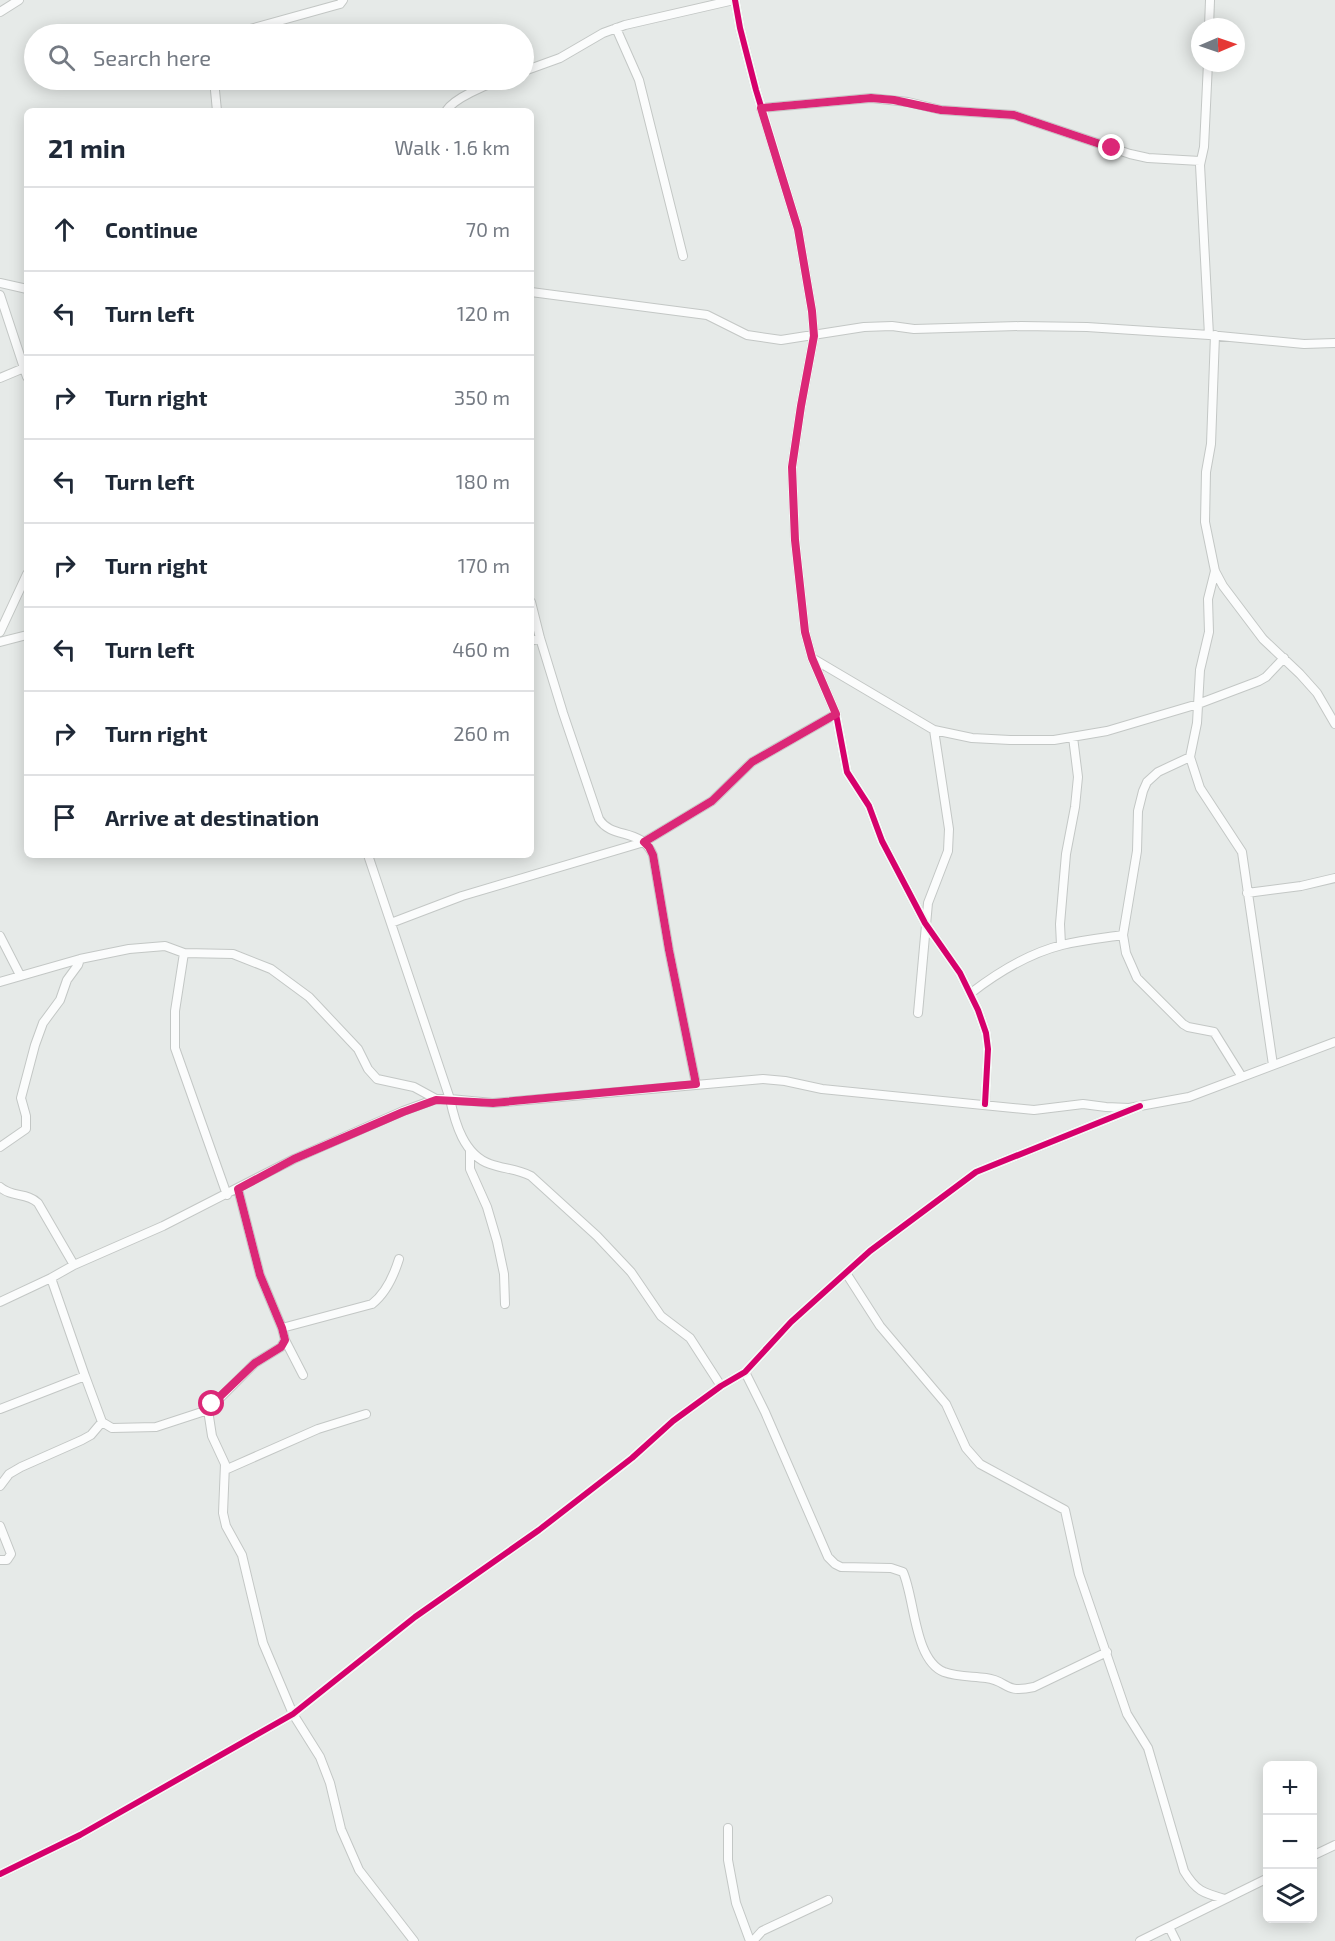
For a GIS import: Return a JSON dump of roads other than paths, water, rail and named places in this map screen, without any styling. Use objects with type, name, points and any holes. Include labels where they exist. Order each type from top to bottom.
[{"type":"street","points":[[0,12],[19,0]]},
{"type":"street","points":[[268,24],[340,4],[343,0]]},
{"type":"street","points":[[534,67],[560,58],[597,36],[616,28],[735,0],[761,108],[798,229],[809,289],[814,336],[792,467],[799,589],[805,632],[812,658],[836,714],[847,772],[869,806],[882,841],[925,922],[960,973],[982,1019],[988,1049],[985,1104]]},
{"type":"street","points":[[1209,18],[1210,0]]},
{"type":"street","points":[[616,28],[639,80],[683,256]]},
{"type":"street","points":[[1208,72],[1204,147],[1200,161],[1212,335],[1211,444],[1206,472],[1205,522],[1215,571],[1223,586],[1253,627],[1317,693],[1335,724]]},
{"type":"street","points":[[215,90],[217,108]]},
{"type":"street","points":[[448,108],[478,90]]},
{"type":"street","points":[[761,108],[884,98],[941,110],[1014,115],[1130,154],[1200,161]]},
{"type":"street","points":[[0,283],[24,289]]},
{"type":"street","points":[[534,292],[707,315],[736,331],[758,338],[781,340],[850,328],[876,326],[914,329],[1087,327],[1304,344],[1335,343]]},
{"type":"street","points":[[0,295],[24,368],[0,378]]},
{"type":"street","points":[[1215,571],[1208,599],[1209,632],[1200,670],[1197,723],[1190,757],[1200,788],[1239,846],[1246,872],[1247,893],[1273,1065]]},
{"type":"street","points":[[0,632],[24,580]]},
{"type":"street","points":[[0,642],[24,636]]},
{"type":"street","points":[[535,640],[599,819],[608,829],[629,834],[644,842],[653,855],[669,950],[696,1084]]},
{"type":"street","points":[[812,658],[934,730],[972,738],[1010,740],[1054,740],[1107,731],[1198,704],[1259,681],[1284,658]]},
{"type":"street","points":[[391,923],[462,896],[644,842],[712,801],[752,762],[836,714]]},
{"type":"street","points":[[918,1012],[925,922],[930,894],[948,851],[950,829],[934,730]]},
{"type":"street","points":[[1060,945],[1066,854],[1078,777],[1073,737]]},
{"type":"street","points":[[1190,757],[1158,772],[1147,782],[1143,791],[1138,811],[1137,851],[1123,935],[1126,953],[1137,978],[1183,1024],[1214,1032],[1242,1077]]},
{"type":"street","points":[[369,858],[463,1139],[470,1151],[489,1164],[519,1170],[531,1176],[597,1236],[631,1272],[661,1316],[690,1338],[721,1386]]},
{"type":"street","points":[[1247,893],[1301,886],[1335,878]]},
{"type":"street","points":[[971,993],[985,981],[1027,958],[1060,945],[1123,935]]},
{"type":"street","points":[[0,936],[20,975]]},
{"type":"street","points":[[0,982],[80,959],[129,949],[165,946],[184,953],[233,954],[271,969],[309,997],[358,1049],[368,1069],[377,1079],[414,1087],[436,1100]]},
{"type":"street","points":[[184,953],[175,1011],[175,1048],[227,1195]]},
{"type":"street","points":[[0,1147],[26,1129],[26,1116],[21,1098],[34,1045],[43,1023],[60,1000],[66,981],[80,959]]},
{"type":"street","points":[[0,1302],[74,1265],[227,1195],[294,1159],[436,1100],[493,1103],[744,1080],[773,1080],[822,1089],[1034,1110],[1083,1104],[1118,1108],[1140,1107],[1189,1097],[1335,1042]]},
{"type":"street","points":[[0,1874],[80,1835],[292,1714],[416,1617],[539,1530],[632,1458],[673,1421],[721,1386],[745,1372],[791,1322],[870,1251],[976,1172],[1140,1107]]},
{"type":"street","points":[[470,1151],[470,1169],[487,1207],[497,1241],[504,1274],[505,1304]]},
{"type":"street","points":[[0,1187],[10,1195],[32,1198],[38,1203],[74,1265]]},
{"type":"street","points":[[238,1189],[260,1275],[285,1340],[303,1376]]},
{"type":"street","points":[[282,1328],[372,1304],[382,1293],[396,1270],[399,1259]]},
{"type":"street","points":[[846,1273],[880,1326],[924,1375],[946,1404],[966,1448],[980,1464],[1065,1510],[1068,1515],[1079,1574],[1127,1714],[1148,1748],[1185,1870],[1195,1887],[1202,1892],[1225,1899]]},
{"type":"street","points":[[51,1278],[102,1422],[112,1428],[156,1427],[208,1410],[255,1363],[281,1347],[285,1340]]},
{"type":"street","points":[[745,1372],[765,1412],[828,1557],[841,1567],[891,1568],[903,1572],[923,1648],[927,1657],[937,1667],[954,1675],[991,1679],[1016,1690],[1034,1687],[1107,1652]]},
{"type":"street","points":[[0,1409],[85,1376]]},
{"type":"street","points":[[208,1410],[209,1427],[224,1458],[225,1520],[242,1554],[263,1643],[292,1714],[320,1757],[327,1774],[341,1829],[359,1870],[414,1941]]},
{"type":"street","points":[[225,1470],[310,1433],[366,1414]]},
{"type":"street","points":[[0,1486],[9,1474],[91,1435],[102,1422]]},
{"type":"street","points":[[0,1526],[11,1554],[7,1560],[0,1560]]},
{"type":"street","points":[[728,1828],[728,1860],[736,1903],[752,1941],[762,1931],[828,1900]]},
{"type":"street","points":[[1317,1854],[1335,1845]]},
{"type":"street","points":[[1140,1941],[1263,1880]]},
{"type":"street","points":[[1169,1927],[1176,1941]]}]
